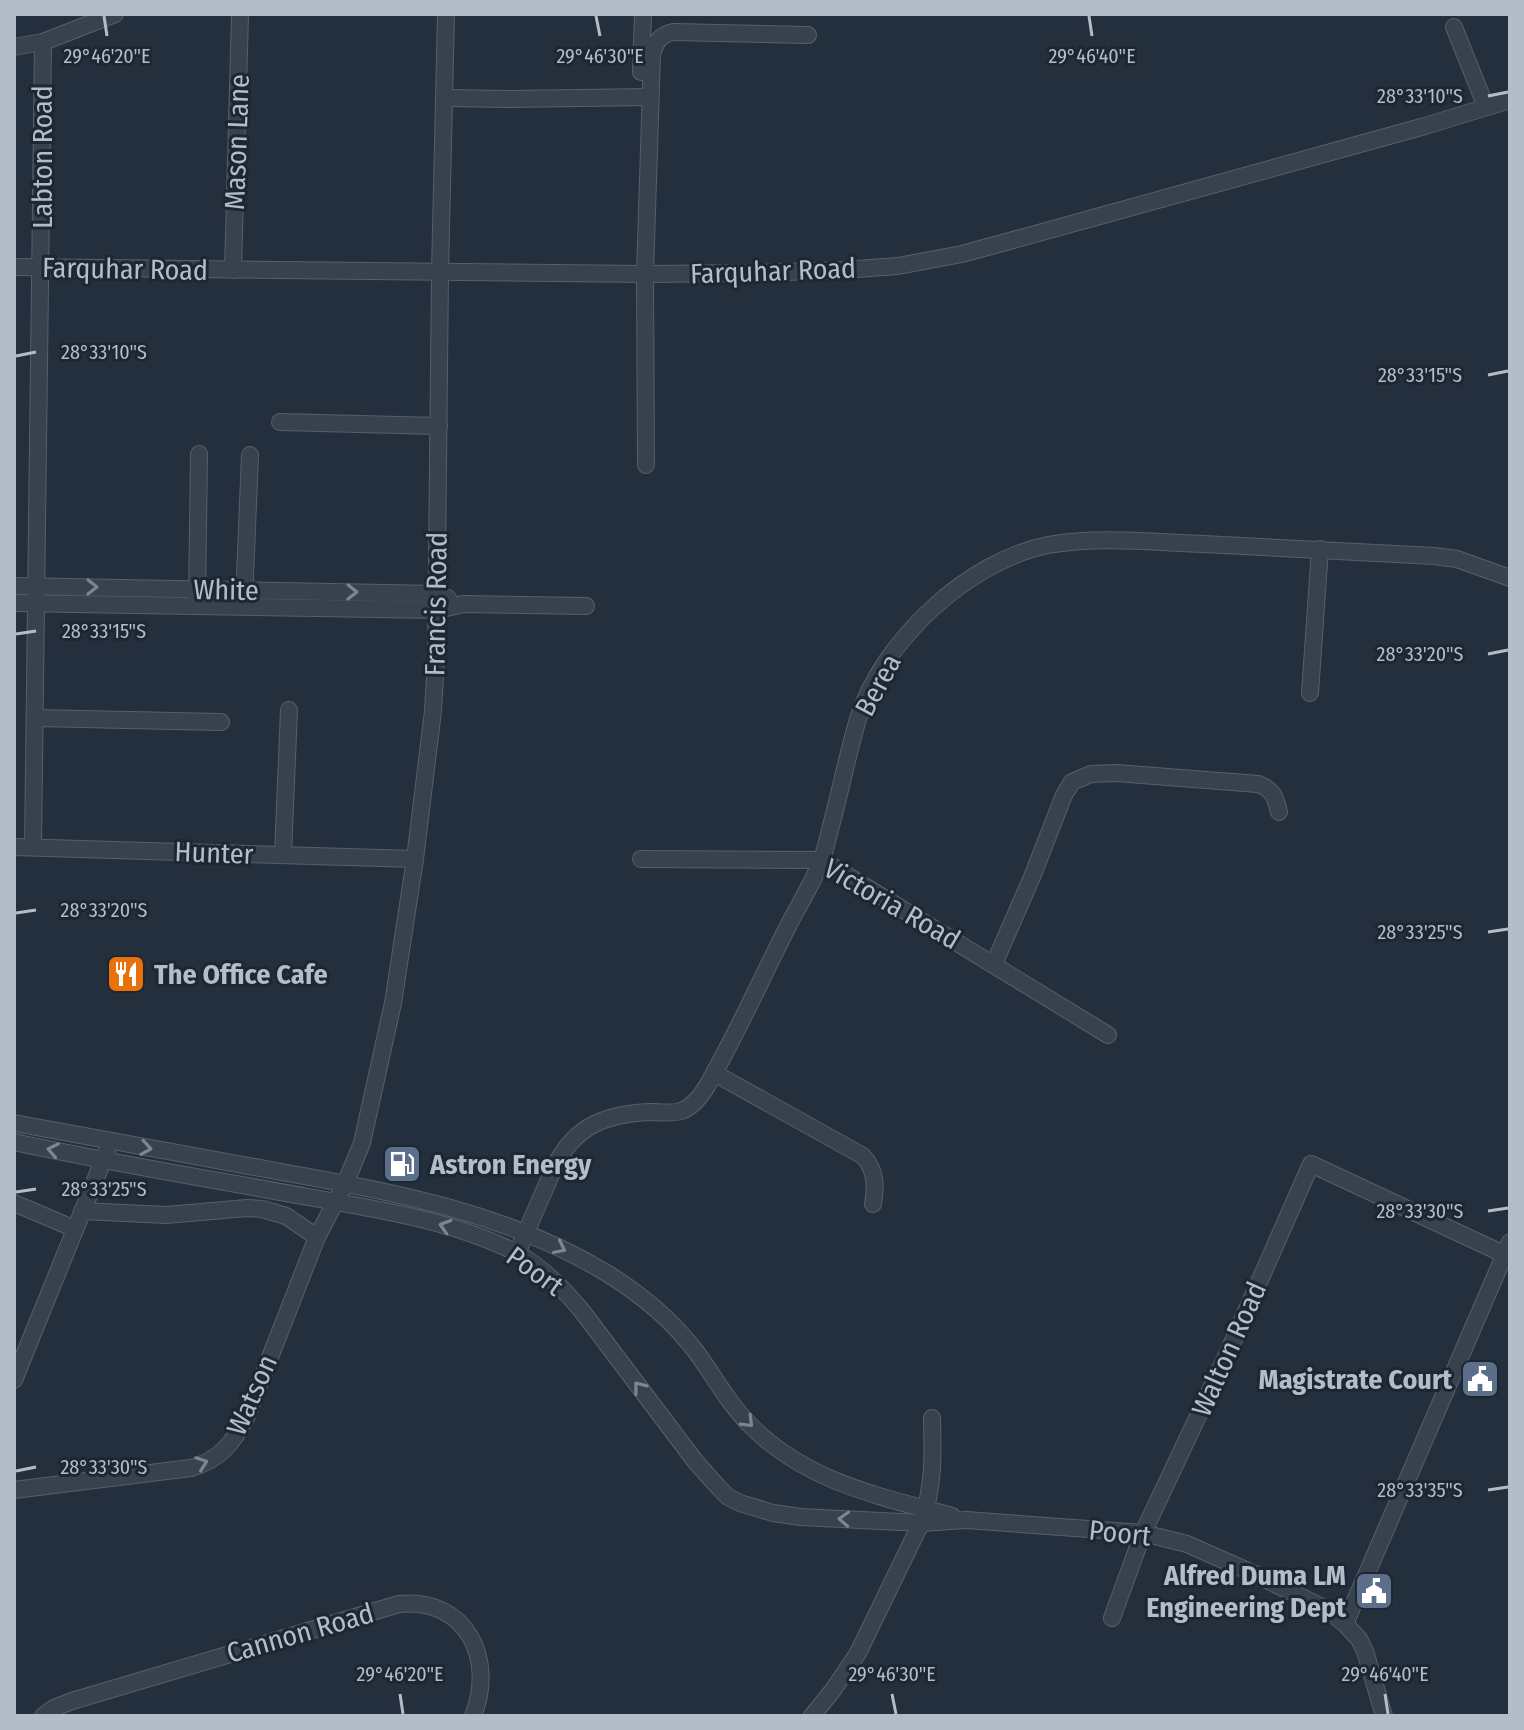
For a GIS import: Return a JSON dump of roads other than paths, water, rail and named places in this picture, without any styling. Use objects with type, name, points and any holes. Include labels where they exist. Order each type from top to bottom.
[{"type":"street","points":[[14,47],[43,42],[115,14]]},
{"type":"street","name":"Mason Lane","points":[[233,270],[240,14]]},
{"type":"street","name":"Francis Road","points":[[345,1184],[362,1143],[393,1003],[433,711],[438,602],[440,272],[446,14]]},
{"type":"street","points":[[643,14],[646,465]]},
{"type":"street","points":[[1454,27],[1486,107]]},
{"type":"street","points":[[645,97],[652,55],[661,36],[673,32],[808,35]]},
{"type":"street","name":"Labton Road","points":[[33,847],[43,42]]},
{"type":"street","points":[[444,98],[645,97]]},
{"type":"street","name":"Farquhar Road","points":[[14,267],[645,274],[898,266],[1036,234],[1510,100]]},
{"type":"street","points":[[280,422],[439,426]]},
{"type":"street","points":[[197,606],[199,454]]},
{"type":"street","points":[[244,598],[250,455]]},
{"type":"street","name":"Berea","points":[[517,1253],[560,1155],[575,1136],[588,1126],[620,1115],[682,1111],[699,1098],[822,860],[858,718],[874,680],[917,625],[974,576],[1009,556],[1028,550],[1072,542],[1131,541],[1446,558],[1510,578]]},
{"type":"street","points":[[1310,693],[1320,549]]},
{"type":"street","name":"White","points":[[14,586],[37,595],[197,606],[244,598]]},
{"type":"street","name":"White","points":[[14,603],[37,595],[198,589],[244,598],[438,602]]},
{"type":"street","points":[[438,602],[586,606]]},
{"type":"street","points":[[283,855],[289,710]]},
{"type":"street","points":[[35,718],[221,722]]},
{"type":"street","points":[[994,964],[1064,795],[1077,779],[1103,773],[1129,773],[1258,784],[1271,791],[1279,812]]},
{"type":"street","name":"Hunter","points":[[14,847],[415,859]]},
{"type":"street","name":"Victoria Road","points":[[641,859],[822,860],[1108,1035]]},
{"type":"street","points":[[714,1073],[863,1156],[874,1176],[873,1204]]},
{"type":"street","name":"Poort","points":[[14,1123],[345,1184],[459,1210],[527,1232],[609,1274],[654,1308],[680,1332],[738,1412],[790,1458],[852,1488],[904,1505],[924,1516]]},
{"type":"street","name":"Poort","points":[[14,1142],[335,1202],[434,1223],[482,1238],[517,1253],[554,1281],[582,1311],[695,1461],[728,1497],[773,1513],[801,1517],[924,1516],[1143,1533],[1187,1544],[1326,1609],[1345,1624],[1365,1651],[1384,1716]]},
{"type":"street","points":[[14,1380],[111,1142]]},
{"type":"street","name":"Walton Road","points":[[1112,1618],[1143,1533],[1230,1348],[1311,1164],[1508,1251]]},
{"type":"street","name":"Watson","points":[[14,1490],[191,1468],[212,1461],[227,1449],[247,1416],[317,1237],[345,1184]]},
{"type":"street","points":[[14,1203],[75,1229]]},
{"type":"street","points":[[82,1211],[166,1215],[262,1209],[286,1216],[317,1237]]},
{"type":"street","points":[[1345,1624],[1508,1251]]},
{"type":"street","points":[[812,1716],[858,1653],[924,1516],[934,1468],[932,1418]]},
{"type":"street","name":"Cannon Road","points":[[43,1716],[72,1701],[413,1602],[426,1603],[446,1612],[469,1633],[478,1654],[481,1679],[473,1716]]},
{"type":"place","name":"The Office Cafe","points":[[126,974]]},
{"type":"place","name":"Astron Energy","points":[[402,1164]]},
{"type":"place","name":"Magistrate Court","points":[[1480,1379]]},
{"type":"place","name":"Alfred Duma LM Engineering Dept","points":[[1374,1591]]}]
